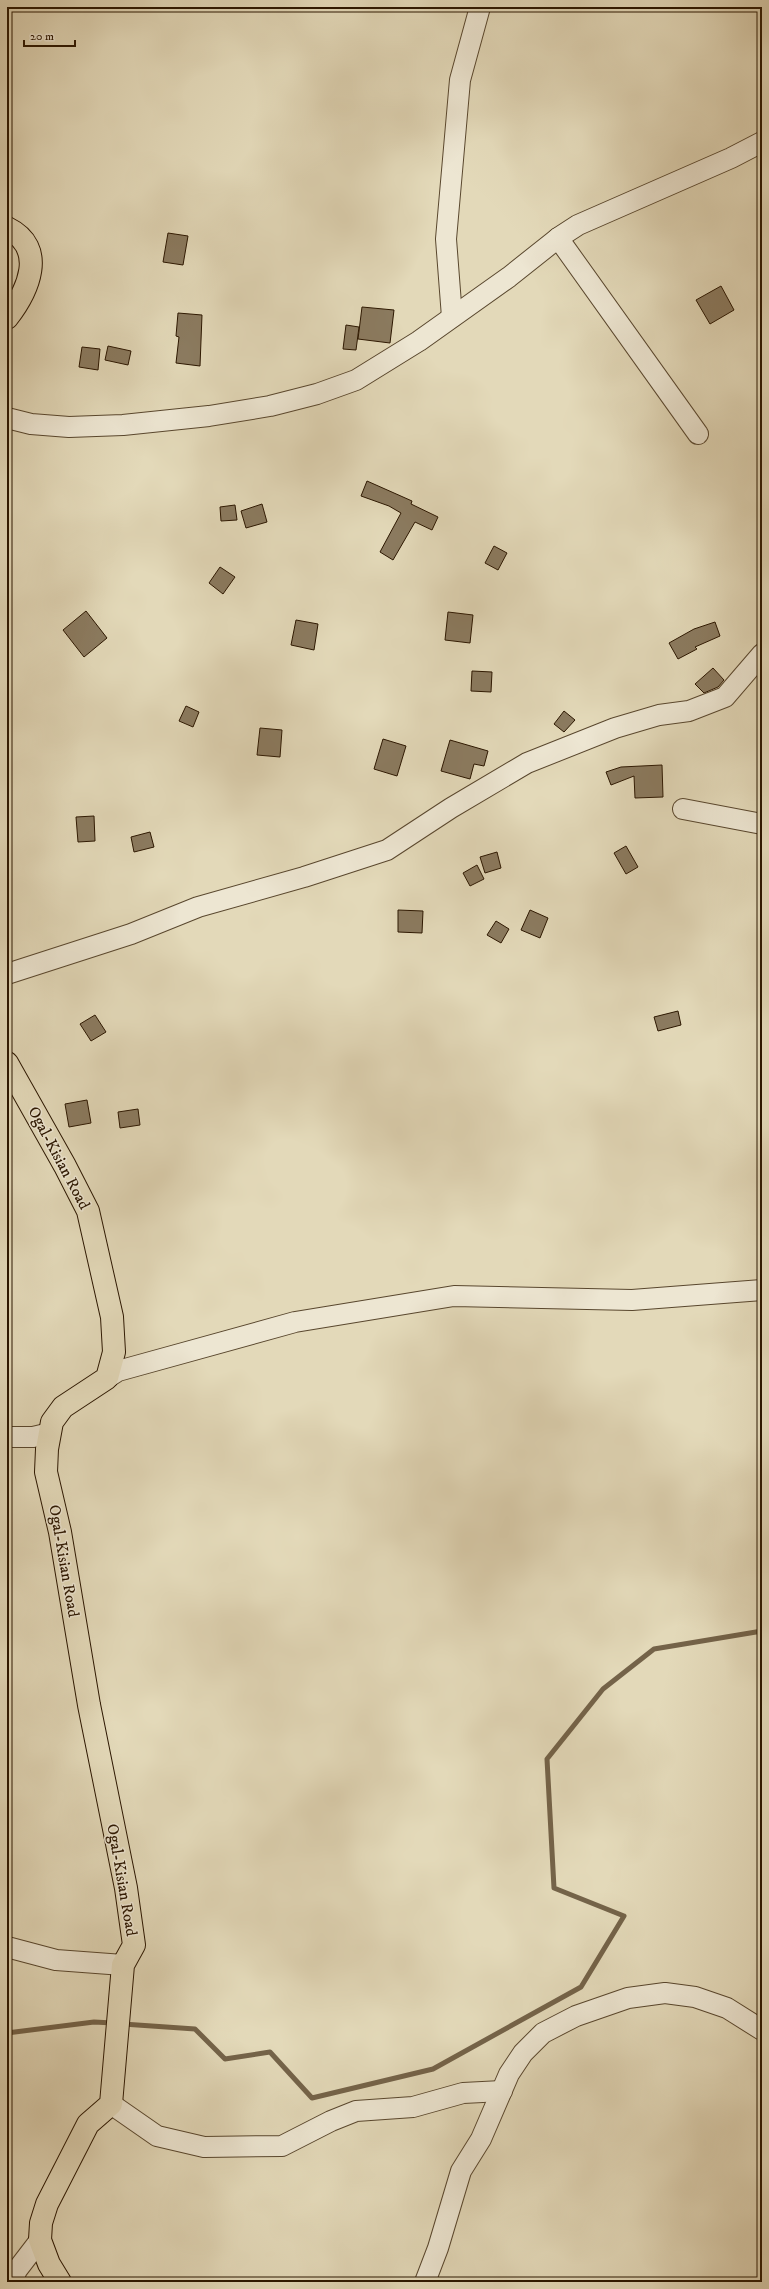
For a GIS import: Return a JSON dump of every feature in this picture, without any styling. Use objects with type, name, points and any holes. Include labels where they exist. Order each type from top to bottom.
[{"type":"main road","points":[[7,228],[19,234],[28,248],[31,260],[27,285],[23,295],[7,318]]},
{"type":"main road","name":"Ogal-Kisian Road","points":[[7,1062],[65,1166],[88,1211],[112,1317],[114,1352],[107,1378],[63,1407],[52,1422],[47,1449],[46,1472],[60,1532],[88,1704],[126,1888],[134,1945],[123,1965],[110,2104]]},
{"type":"main road","points":[[60,2282],[49,2264],[40,2240],[41,2223],[50,2198],[88,2124],[110,2104]]},
{"type":"street","points":[[452,317],[446,239],[449,200],[460,80],[480,7]]},
{"type":"street","points":[[7,418],[31,424],[69,427],[108,426],[209,416],[270,406],[317,394],[356,380],[419,341],[509,277],[558,238],[578,225],[732,158],[762,142]]},
{"type":"street","points":[[558,238],[698,434]]},
{"type":"street","points":[[7,974],[131,934],[198,907],[304,877],[387,850],[452,808],[527,763],[615,728],[660,715],[689,711],[725,697],[762,654]]},
{"type":"street","points":[[683,809],[762,824]]},
{"type":"street","points":[[107,1378],[118,1371],[295,1322],[454,1296],[632,1300],[762,1290]]},
{"type":"street","points":[[7,1437],[33,1437],[50,1434]]},
{"type":"street","points":[[7,1947],[56,1960],[123,1965]]},
{"type":"street","points":[[425,2282],[438,2248],[461,2171],[481,2139],[509,2074],[523,2053],[543,2033],[576,2016],[628,1998],[665,1993],[695,1997],[727,2008],[762,2030]]},
{"type":"street","points":[[110,2104],[157,2136],[204,2147],[282,2146],[331,2121],[356,2111],[413,2107],[463,2093],[502,2091]]},
{"type":"street","points":[[12,2282],[17,2270],[40,2240]]},
{"type":"building","points":[[168,233],[188,236],[183,265],[163,262]]},
{"type":"building","points":[[721,286],[734,310],[710,324],[696,300]]},
{"type":"building","points":[[362,307],[394,310],[390,343],[358,339]]},
{"type":"building","points":[[178,313],[202,315],[200,366],[176,363],[179,337],[176,336]]},
{"type":"building","points":[[346,325],[359,327],[356,350],[343,349]]},
{"type":"building","points":[[108,346],[131,351],[128,365],[105,360]]},
{"type":"building","points":[[82,347],[100,349],[98,370],[79,367]]},
{"type":"building","points":[[367,481],[412,501],[411,504],[438,517],[432,530],[415,522],[393,560],[380,552],[401,513],[389,506],[361,496]]},
{"type":"building","points":[[262,504],[267,522],[246,528],[241,511]]},
{"type":"building","points":[[235,505],[237,520],[221,521],[220,507]]},
{"type":"building","points":[[494,546],[507,553],[498,570],[485,563]]},
{"type":"building","points":[[220,567],[235,577],[223,594],[209,583]]},
{"type":"building","points":[[86,611],[107,638],[84,657],[63,630]]},
{"type":"building","points":[[448,612],[473,615],[470,643],[445,640]]},
{"type":"building","points":[[296,620],[318,624],[314,650],[291,645]]},
{"type":"building","points":[[715,622],[720,636],[695,647],[697,649],[678,659],[669,643],[694,629]]},
{"type":"building","points":[[713,668],[724,680],[718,687],[704,693],[695,684]]},
{"type":"building","points":[[472,671],[492,672],[491,692],[471,691]]},
{"type":"building","points":[[186,706],[199,712],[193,727],[179,721]]},
{"type":"building","points":[[564,711],[575,720],[564,732],[554,724]]},
{"type":"building","points":[[260,728],[282,730],[280,757],[257,755]]},
{"type":"building","points":[[383,739],[406,746],[397,776],[374,769]]},
{"type":"building","points":[[450,740],[488,751],[484,766],[474,764],[470,779],[441,771]]},
{"type":"building","points":[[662,765],[663,797],[635,798],[634,776],[611,785],[606,772],[621,767]]},
{"type":"building","points":[[94,816],[95,841],[78,842],[76,817]]},
{"type":"building","points":[[150,832],[154,847],[134,852],[131,837]]},
{"type":"building","points":[[626,846],[638,867],[626,874],[614,853]]},
{"type":"building","points":[[497,852],[501,868],[485,873],[480,857]]},
{"type":"building","points":[[477,865],[484,879],[470,886],[463,873]]},
{"type":"building","points":[[398,910],[423,911],[422,933],[398,932]]},
{"type":"building","points":[[530,910],[548,918],[540,938],[521,930]]},
{"type":"building","points":[[496,921],[509,929],[501,943],[487,935]]},
{"type":"building","points":[[678,1011],[681,1025],[658,1031],[654,1017]]},
{"type":"building","points":[[95,1015],[106,1032],[91,1041],[80,1024]]},
{"type":"building","points":[[87,1100],[91,1123],[69,1127],[65,1104]]},
{"type":"building","points":[[138,1109],[140,1125],[120,1128],[118,1112]]},
{"type":"waterway","points":[[123,2024],[195,2029],[225,2059],[270,2052],[312,2098],[433,2069],[581,1987],[624,1916],[554,1888],[547,1759],[603,1689],[654,1649],[762,1631]]},
{"type":"waterway","points":[[7,2033],[94,2022],[113,2023]]}]
